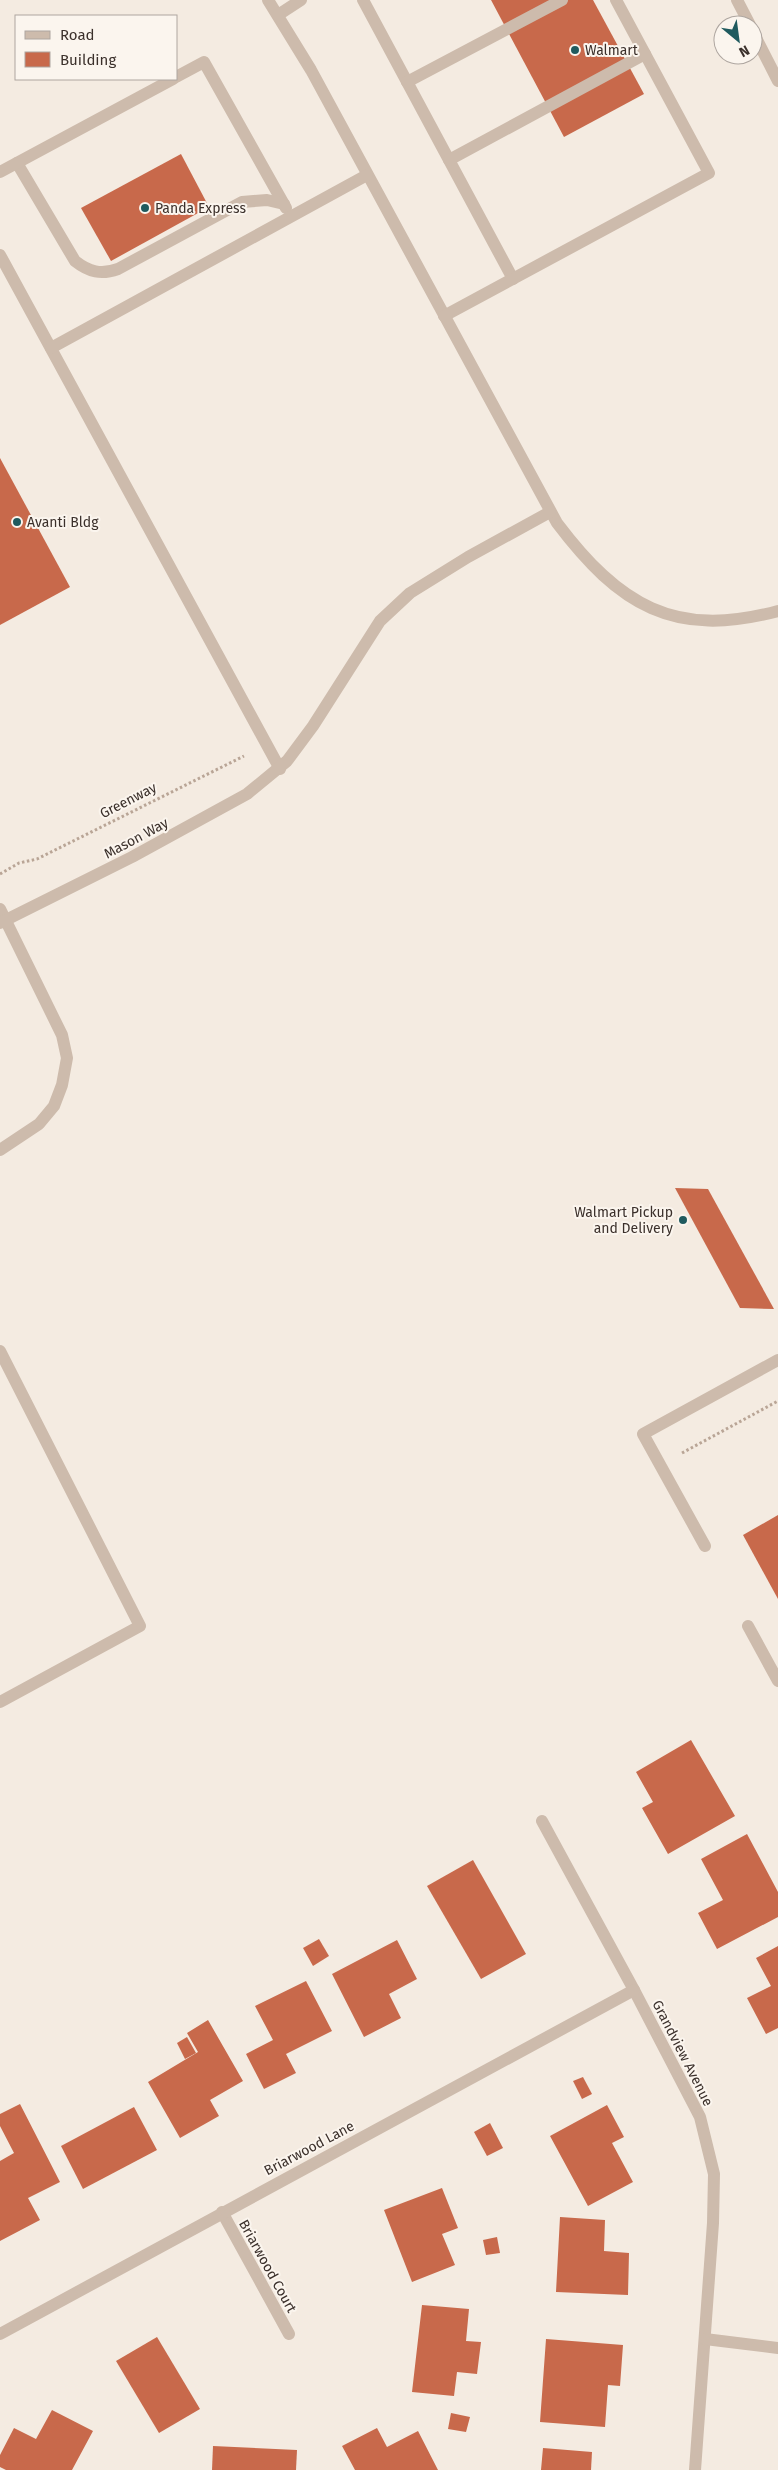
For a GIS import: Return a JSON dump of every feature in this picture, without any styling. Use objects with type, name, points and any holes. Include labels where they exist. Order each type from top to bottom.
[{"type":"street","points":[[268,0],[311,70],[550,512],[583,558],[612,585],[655,610],[696,622],[745,620],[778,611]]},
{"type":"street","points":[[278,15],[301,0]]},
{"type":"street","points":[[363,0],[513,279]]},
{"type":"street","points":[[407,82],[562,0]]},
{"type":"street","points":[[444,316],[709,173],[616,0]]},
{"type":"street","points":[[737,0],[745,15]]},
{"type":"street","points":[[763,52],[778,81]]},
{"type":"street","points":[[449,160],[645,54]]},
{"type":"street","points":[[178,76],[204,62],[290,217]]},
{"type":"street","points":[[0,172],[171,80]]},
{"type":"street","points":[[17,163],[75,261],[86,270],[93,272],[103,273],[118,269],[242,202],[267,200],[284,204]]},
{"type":"street","points":[[51,348],[367,175]]},
{"type":"street","points":[[0,255],[280,769]]},
{"type":"street","name":"Mason Way","points":[[3,922],[182,830],[247,794],[280,769],[313,726],[380,622],[410,593],[468,557],[550,512]]},
{"type":"street","points":[[0,908],[3,922],[62,1035],[67,1058],[62,1085],[54,1106],[39,1124],[0,1150]]},
{"type":"street","points":[[0,1351],[140,1626],[0,1702]]},
{"type":"street","points":[[705,1546],[643,1434],[778,1360]]},
{"type":"street","points":[[748,1626],[778,1681]]},
{"type":"street","name":"Grandview Avenue","points":[[542,1821],[634,1990],[700,2117],[714,2174],[713,2223],[695,2470]]},
{"type":"street","name":"Briarwood Lane","points":[[0,2334],[634,1990]]},
{"type":"street","name":"Briarwood Court","points":[[222,2212],[289,2334]]},
{"type":"street","points":[[705,2339],[778,2348]]},
{"type":"path","name":"Greenway","points":[[0,874],[19,863],[37,859],[235,759],[268,748]]},
{"type":"path","points":[[660,1465],[778,1400]]},
{"type":"building","points":[[491,0],[593,0],[644,94],[564,137]]},
{"type":"building","name":"Panda Express","points":[[181,154],[209,207],[111,261],[81,208]]},
{"type":"building","name":"Avanti Bldg","points":[[0,458],[70,587],[0,625]]},
{"type":"building","points":[[675,1188],[708,1189],[774,1309],[740,1308]]},
{"type":"building","points":[[778,1515],[778,1599],[743,1535]]},
{"type":"building","points":[[691,1740],[735,1816],[668,1854],[642,1808],[653,1802],[636,1772]]},
{"type":"building","points":[[747,1834],[778,1892],[778,1917],[717,1949],[698,1913],[723,1900],[701,1859]]},
{"type":"building","points":[[473,1860],[526,1954],[481,1979],[427,1886]]},
{"type":"building","points":[[319,1939],[329,1956],[313,1966],[303,1948]]},
{"type":"building","points":[[397,1940],[417,1979],[389,1994],[401,2018],[364,2037],[332,1974]]},
{"type":"building","points":[[778,1946],[778,2028],[766,2034],[747,1998],[771,1986],[756,1958]]},
{"type":"building","points":[[306,1981],[332,2031],[286,2054],[296,2073],[264,2089],[246,2054],[273,2040],[255,2006]]},
{"type":"building","points":[[208,2020],[243,2081],[210,2100],[219,2116],[180,2138],[148,2082],[198,2052],[187,2033]]},
{"type":"building","points":[[187,2037],[196,2053],[185,2059],[177,2043]]},
{"type":"building","points":[[583,2077],[592,2094],[582,2099],[573,2081]]},
{"type":"building","points":[[20,2104],[60,2182],[28,2198],[40,2220],[0,2241],[0,2161],[14,2153],[0,2126],[0,2114]]},
{"type":"building","points":[[607,2105],[624,2137],[612,2143],[633,2182],[588,2206],[550,2136]]},
{"type":"building","points":[[134,2107],[157,2150],[83,2189],[61,2146]]},
{"type":"building","points":[[490,2123],[503,2148],[487,2156],[474,2132]]},
{"type":"building","points":[[442,2188],[458,2228],[442,2234],[455,2265],[412,2282],[384,2210]]},
{"type":"building","points":[[560,2217],[605,2220],[604,2251],[629,2253],[628,2295],[556,2292]]},
{"type":"building","points":[[497,2237],[500,2253],[486,2255],[483,2240]]},
{"type":"building","points":[[422,2305],[469,2309],[466,2341],[481,2342],[477,2374],[457,2372],[454,2396],[412,2392]]},
{"type":"building","points":[[157,2337],[200,2409],[159,2433],[116,2361]]},
{"type":"building","points":[[546,2339],[623,2345],[620,2386],[608,2385],[605,2427],[540,2422]]},
{"type":"building","points":[[52,2410],[93,2431],[72,2470],[6,2470],[0,2467],[0,2455],[14,2428],[36,2439]]},
{"type":"building","points":[[451,2413],[470,2417],[466,2432],[448,2429]]},
{"type":"building","points":[[377,2428],[387,2447],[418,2431],[438,2470],[355,2470],[342,2446]]},
{"type":"building","points":[[213,2446],[297,2450],[296,2470],[212,2470]]},
{"type":"building","points":[[543,2448],[592,2452],[591,2470],[541,2470]]},
{"type":"place","name":"Walmart","points":[[575,50]]},
{"type":"place","name":"Panda Express","points":[[145,208]]},
{"type":"place","name":"Avanti Bldg","points":[[17,522]]},
{"type":"place","name":"Walmart Pickup and Delivery","points":[[683,1220]]}]
